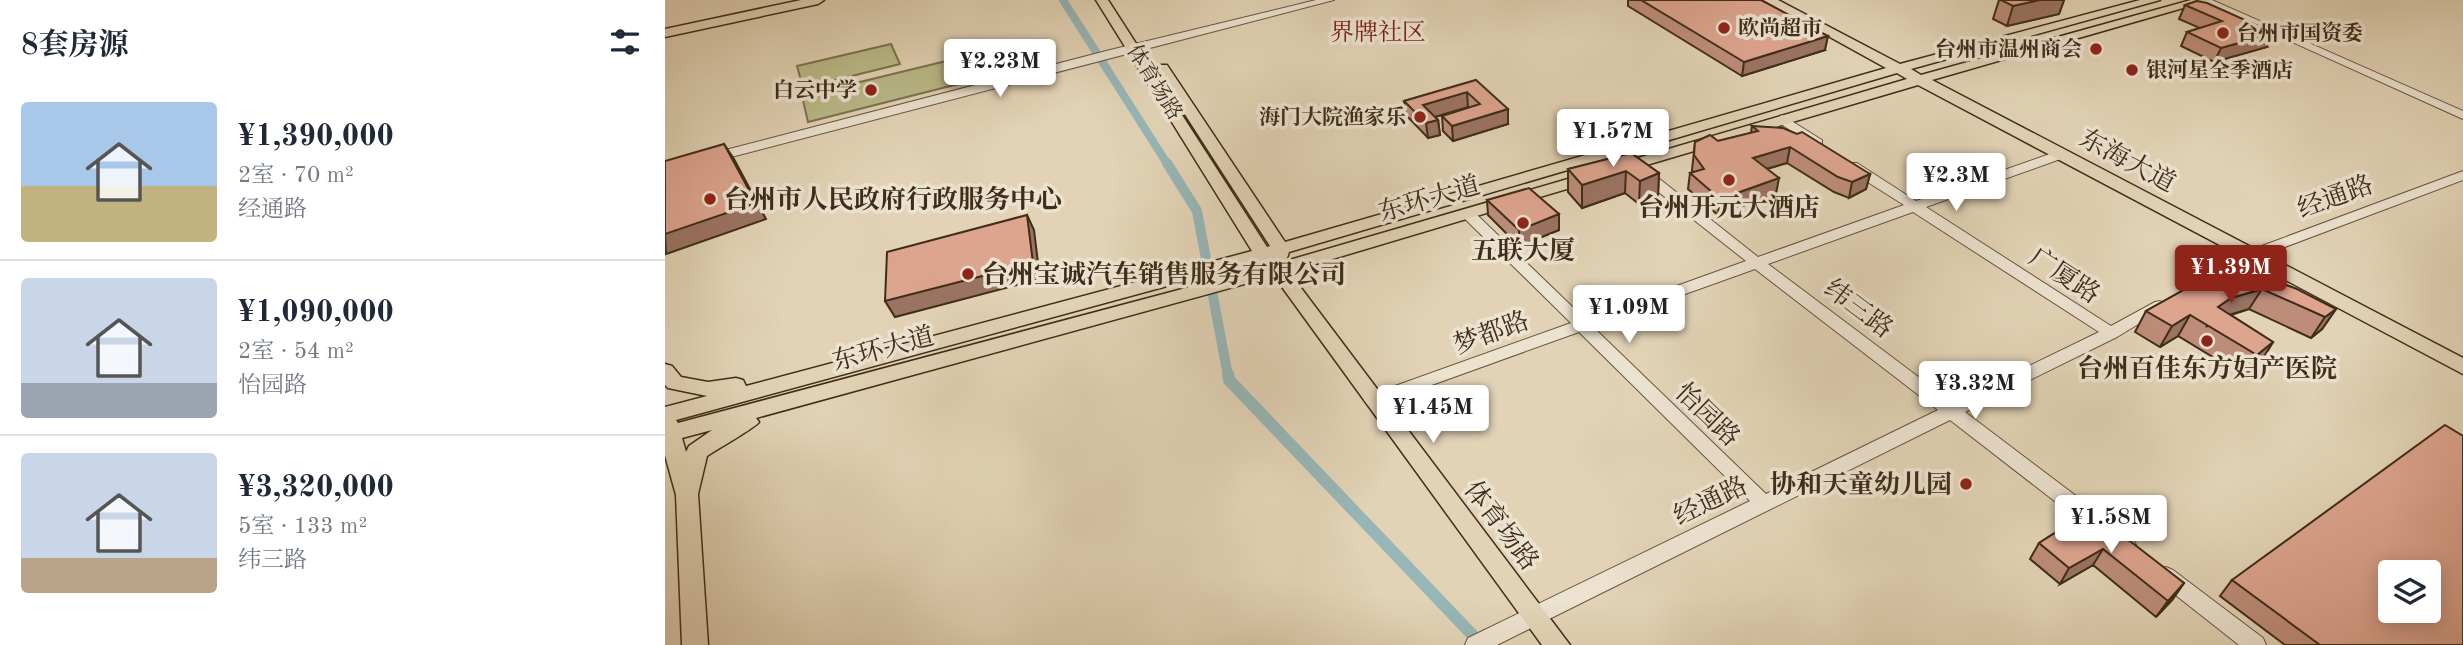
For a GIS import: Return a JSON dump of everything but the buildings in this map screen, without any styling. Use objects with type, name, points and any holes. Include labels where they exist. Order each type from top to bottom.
[{"type":"main road","points":[[665,31],[803,0]]},
{"type":"main road","points":[[665,31],[818,0]]},
{"type":"main road","name":"体育场路","points":[[1102,0],[1139,46]]},
{"type":"main road","name":"体育场路","points":[[1116,0],[1139,46],[1274,257],[1373,400],[1557,645]]},
{"type":"main road","name":"东海大道","points":[[1769,0],[1914,72],[2259,253],[2463,367]]},
{"type":"main road","name":"东海大道","points":[[1788,0],[2061,154],[2463,356]]},
{"type":"main road","name":"东环大道","points":[[666,423],[1231,272],[1274,257],[2154,0]]},
{"type":"main road","name":"东环大道","points":[[1274,257],[1468,214],[1782,119],[1914,72],[2204,0]]},
{"type":"main road","points":[[665,371],[675,383],[708,389],[753,383],[819,365],[840,377],[832,394],[762,416],[727,431],[697,452],[688,495]]},
{"type":"main road","points":[[666,423],[688,495],[695,645]]},
{"type":"street","points":[[703,160],[1139,46],[1329,0]]},
{"type":"street","points":[[2204,0],[2463,115]]},
{"type":"street","name":"广厦路","points":[[1782,119],[2111,333]]},
{"type":"street","name":"梦都路","points":[[1373,400],[2061,154]]},
{"type":"street","name":"纬三路","points":[[1632,164],[1756,264],[1953,410],[2255,645]]},
{"type":"street","name":"经通路","points":[[2195,288],[2259,253],[2463,175]]},
{"type":"street","name":"怡园路","points":[[1468,214],[1764,503]]},
{"type":"street","name":"经通路","points":[[1476,645],[2171,301]]},
{"type":"green space","points":[[891,44],[900,64],[803,88],[797,66]]},
{"type":"green space","points":[[967,56],[978,79],[808,122],[802,96]]},
{"type":"waterway","points":[[1063,0],[1168,165]]},
{"type":"waterway","points":[[1167,163],[1197,211],[1228,376]]},
{"type":"waterway","points":[[1228,374],[1229,380],[1482,645]]},
{"type":"place","name":"欧尚超市","points":[[1724,28]]},
{"type":"place","name":"台州市国资委","points":[[2223,33]]},
{"type":"place","name":"台州市温州商会","points":[[2096,49]]},
{"type":"place","name":"银河星全季酒店","points":[[2132,70]]},
{"type":"place","name":"白云中学","points":[[871,90]]},
{"type":"place","name":"海门大院渔家乐","points":[[1420,117]]},
{"type":"place","name":"台州开元大酒店","points":[[1729,180]]},
{"type":"place","name":"台州市人民政府行政服务中心","points":[[710,199]]},
{"type":"place","name":"五联大厦","points":[[1523,223]]},
{"type":"place","name":"台州宝诚汽车销售服务有限公司","points":[[968,274]]},
{"type":"place","name":"台州百佳东方妇产医院","points":[[2207,341]]},
{"type":"place","name":"协和天童幼儿园","points":[[1966,484]]},
{"type":"district","name":"界牌社区","points":[[1378,32]]}]
